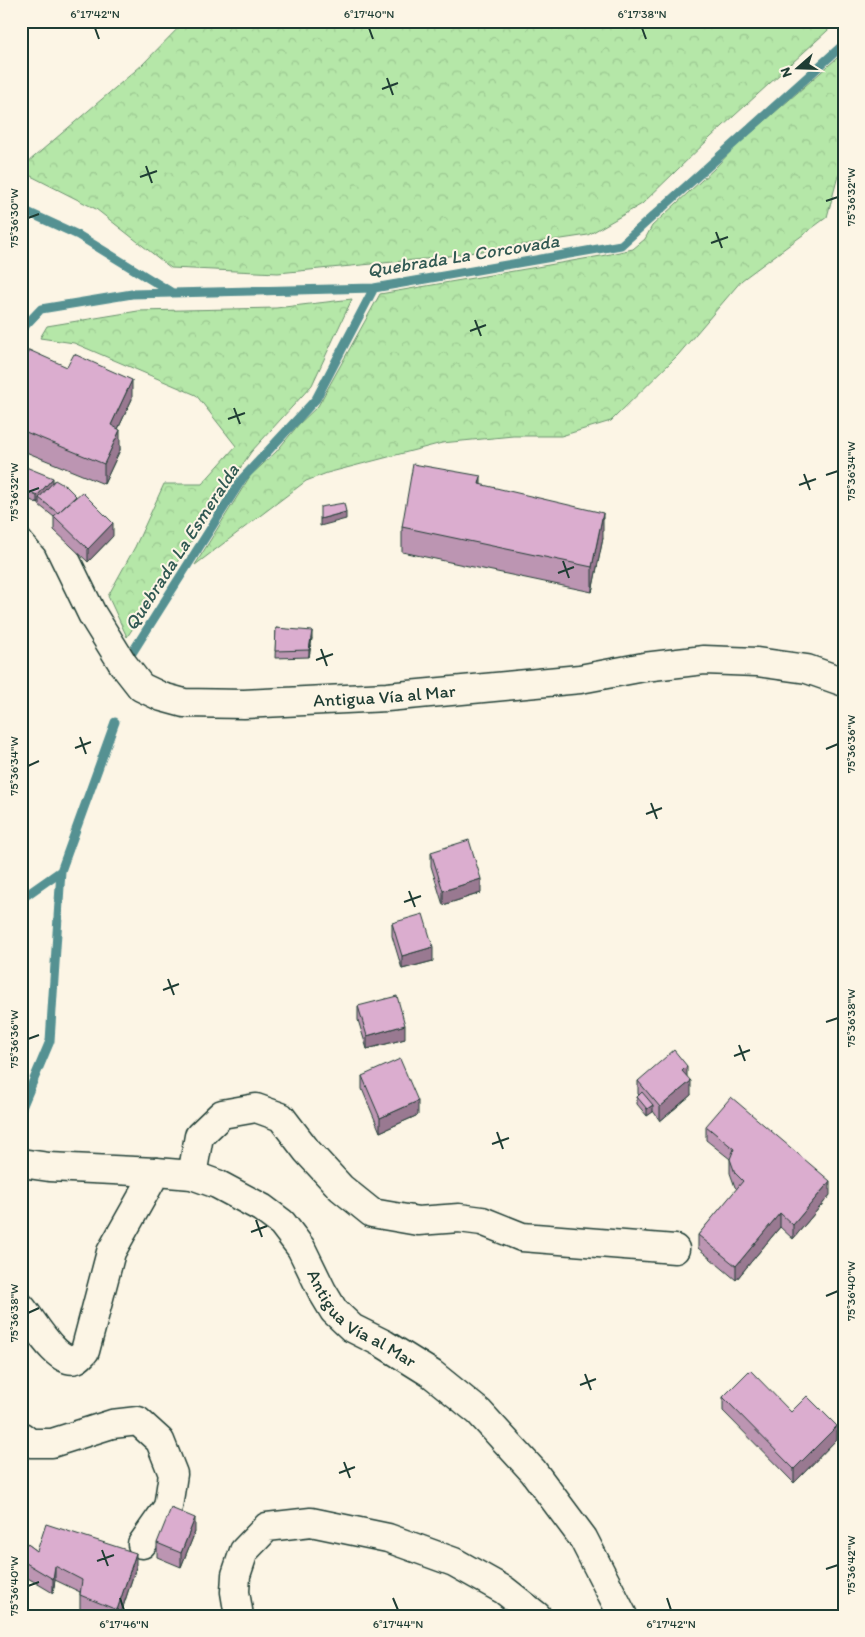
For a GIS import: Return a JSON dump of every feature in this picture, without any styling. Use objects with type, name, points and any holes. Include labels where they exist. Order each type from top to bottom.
[{"type":"main road","name":"Antigua Vía al Mar","points":[[21,510],[36,517],[57,542],[92,614],[122,664],[141,687],[162,697],[184,703],[244,704],[387,697],[580,679],[644,667],[704,660],[757,662],[807,669],[844,682]]},
{"type":"main road","points":[[192,1175],[199,1136],[222,1114],[256,1108],[281,1117],[307,1151],[341,1188],[372,1213],[418,1221],[459,1218],[482,1221],[522,1237],[675,1249]]},
{"type":"main road","name":"Antigua Vía al Mar","points":[[21,1163],[49,1167],[192,1175],[217,1184],[262,1208],[282,1223],[301,1248],[334,1311],[352,1328],[384,1344],[432,1374],[479,1412],[534,1471],[582,1538],[623,1616]]},
{"type":"main road","points":[[21,1307],[62,1358],[77,1359],[85,1351],[111,1252],[156,1172]]},
{"type":"main road","points":[[21,1436],[30,1443],[52,1443],[112,1424],[138,1422],[160,1441],[173,1474],[168,1508],[142,1544]]},
{"type":"main road","points":[[239,1616],[235,1592],[236,1575],[244,1551],[267,1527],[311,1522],[388,1538],[454,1562],[504,1590],[537,1616]]},
{"type":"green space","points":[[185,21],[838,21],[711,137],[642,204],[588,235],[435,258],[278,273],[171,268],[96,209],[21,171],[21,168],[142,65]]},
{"type":"green space","points":[[844,52],[844,168],[838,176],[827,217],[742,280],[678,355],[611,421],[561,436],[513,436],[442,443],[327,473],[306,481],[195,565],[250,476],[276,452],[299,424],[318,406],[380,294],[633,249],[645,239],[652,226],[735,147]]},
{"type":"green space","points":[[844,187],[844,233],[839,210],[841,192]]},
{"type":"green space","points":[[352,299],[312,385],[251,452],[127,637],[108,596],[135,547],[164,484],[202,484],[236,446],[196,395],[74,343],[40,338],[47,326],[138,311],[276,308]]},
{"type":"building","points":[[29,350],[67,367],[74,354],[132,380],[111,425],[120,430],[104,464],[21,430],[21,368]]},
{"type":"building","points":[[413,464],[481,476],[479,484],[603,513],[592,567],[402,527]]},
{"type":"building","points":[[21,465],[53,478],[37,496],[21,489]]},
{"type":"building","points":[[55,480],[67,487],[76,496],[58,513],[39,498]]},
{"type":"building","points":[[82,492],[113,523],[88,549],[54,516]]},
{"type":"building","points":[[344,503],[346,512],[320,519],[320,507]]},
{"type":"building","points":[[276,628],[312,631],[309,650],[275,651]]},
{"type":"building","points":[[469,840],[481,879],[443,891],[431,852]]},
{"type":"building","points":[[423,914],[433,947],[402,956],[392,923]]},
{"type":"building","points":[[397,996],[405,1025],[367,1036],[358,1006]]},
{"type":"building","points":[[674,1050],[687,1066],[682,1071],[691,1081],[660,1107],[638,1081]]},
{"type":"building","points":[[400,1059],[418,1101],[380,1118],[362,1076]]},
{"type":"building","points":[[642,1092],[653,1105],[647,1109],[637,1097]]},
{"type":"building","points":[[731,1097],[830,1181],[793,1225],[780,1213],[736,1266],[698,1235],[743,1181],[735,1173],[730,1159],[734,1149],[706,1126]]},
{"type":"building","points":[[750,1370],[791,1412],[807,1396],[837,1426],[794,1469],[723,1397]]},
{"type":"building","points":[[171,1508],[195,1518],[181,1553],[157,1543]]},
{"type":"building","points":[[46,1524],[136,1553],[117,1610],[80,1595],[82,1580],[55,1566],[53,1579],[21,1560],[21,1539],[37,1551]]},
{"type":"waterway","name":"Quebrada La Corcovada","points":[[21,330],[41,309],[132,294],[374,288],[621,245],[844,44]]},
{"type":"waterway","points":[[21,209],[78,235],[171,292]]},
{"type":"waterway","name":"Quebrada La Esmeralda","points":[[132,653],[242,479],[316,399],[374,288]]},
{"type":"waterway","name":"Quebrada La Esmeralda","points":[[21,899],[61,871],[115,722]]},
{"type":"waterway","points":[[21,1110],[50,1041],[61,871]]}]
